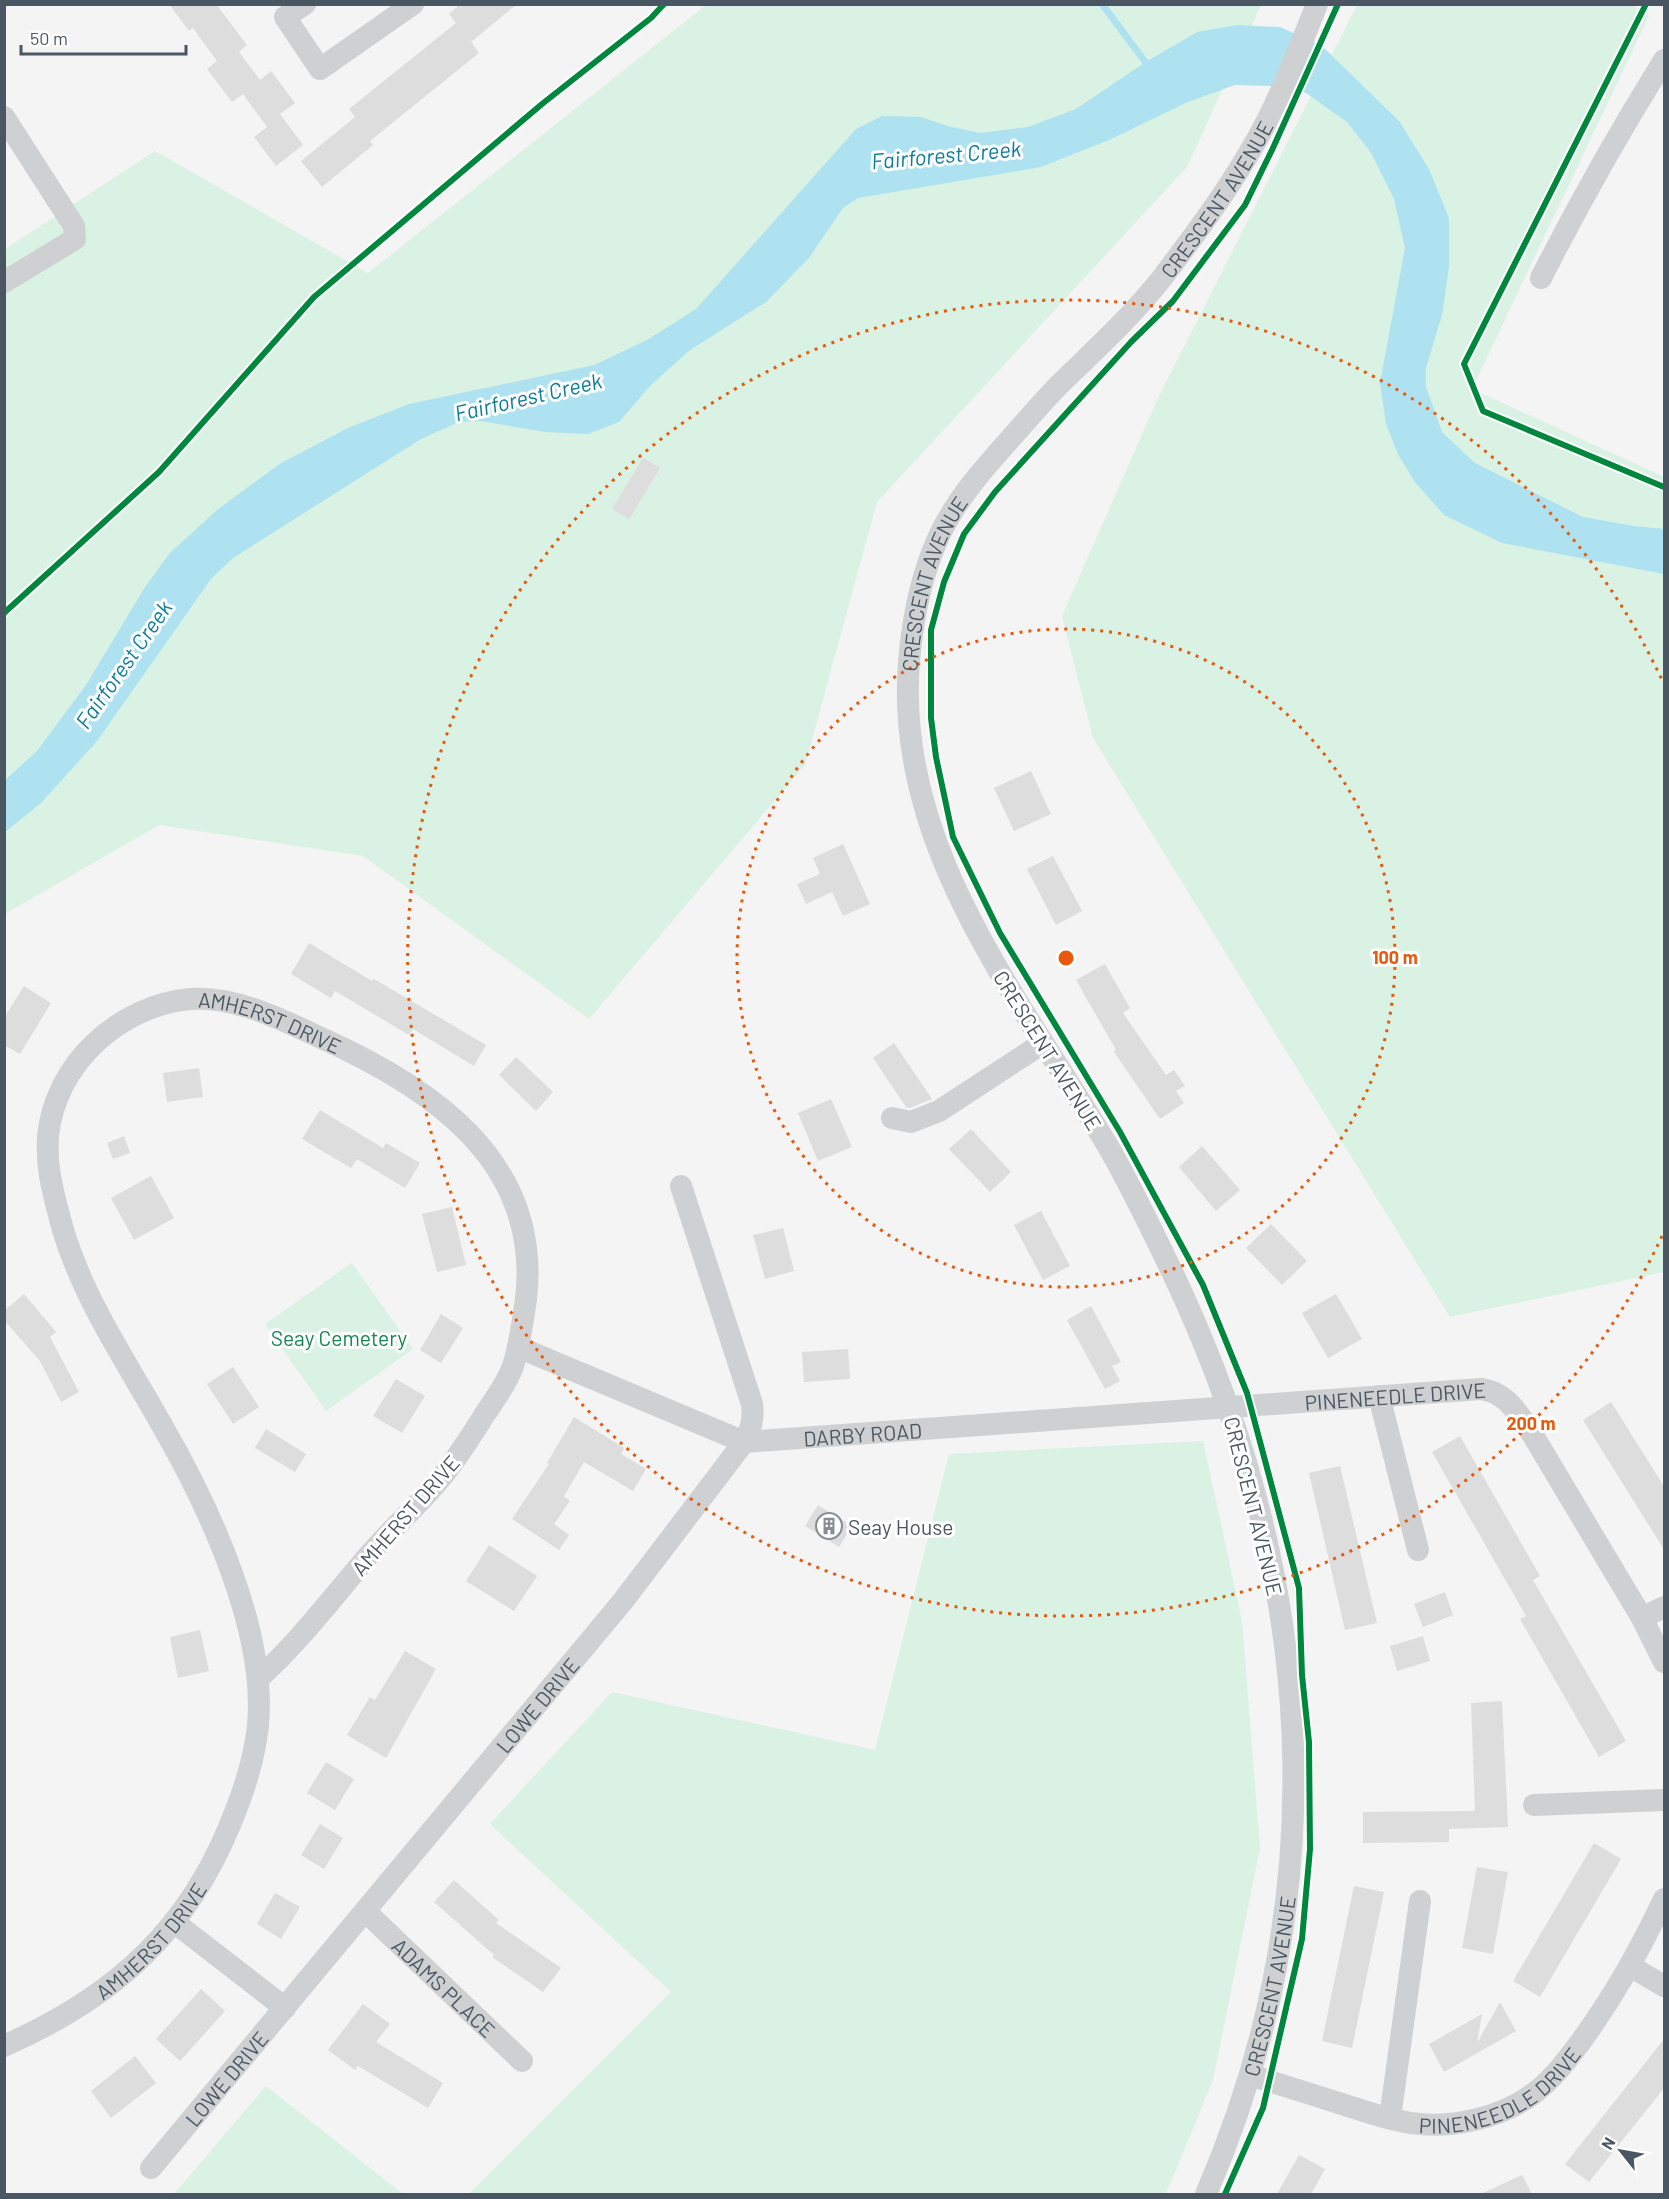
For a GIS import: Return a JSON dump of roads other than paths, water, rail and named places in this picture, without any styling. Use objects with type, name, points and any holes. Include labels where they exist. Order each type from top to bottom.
[{"type":"street","points":[[305,4],[285,17],[320,69],[406,6]]},
{"type":"street","name":"CRESCENT AVENUE","points":[[1206,2194],[1250,2076],[1274,1984],[1287,1908],[1293,1830],[1294,1752],[1289,1675],[1280,1607],[1267,1539],[1250,1473],[1228,1406],[1193,1316],[1148,1221],[1114,1157],[1008,989],[981,941],[936,842],[921,796],[912,749],[908,701],[909,654],[917,606],[929,560],[963,494],[1057,387],[1111,336],[1158,283],[1200,227],[1254,146],[1317,4]]},
{"type":"street","points":[[1541,278],[1575,212],[1665,60]]},
{"type":"street","points":[[4,117],[74,226],[75,239],[4,282]]},
{"type":"street","name":"AMHERST DRIVE","points":[[4,2046],[66,2016],[94,1997],[136,1964],[174,1922],[197,1891],[215,1858],[239,1802],[248,1774],[257,1729],[258,1679],[248,1631],[227,1561],[214,1527],[165,1429],[113,1342],[84,1284],[61,1224],[49,1176],[47,1144],[49,1127],[59,1092],[80,1058],[111,1030],[130,1018],[150,1008],[172,1002],[206,999],[239,1005],[315,1035],[379,1066],[414,1087],[440,1106],[484,1150],[502,1174],[515,1202],[524,1231],[528,1261],[523,1326],[513,1368],[503,1387],[439,1481],[367,1557],[284,1656],[258,1679]]},
{"type":"street","points":[[892,1118],[911,1122],[939,1111],[1043,1042]]},
{"type":"street","name":"LOWE DRIVE","points":[[151,2168],[623,1601],[744,1442],[752,1424],[752,1404],[681,1186]]},
{"type":"street","name":"DARBY ROAD","points":[[518,1347],[744,1442],[1228,1406]]},
{"type":"street","name":"PINENEEDLE DRIVE","points":[[1228,1406],[1491,1390],[1510,1403],[1528,1427],[1642,1618],[1665,1662]]},
{"type":"street","points":[[1378,1396],[1418,1550]]},
{"type":"street","points":[[1642,1618],[1665,1606]]},
{"type":"street","points":[[1534,1806],[1665,1800]]},
{"type":"street","name":"PINENEEDLE DRIVE","points":[[1250,2076],[1412,2123],[1439,2124],[1467,2121],[1493,2114],[1532,2094],[1563,2065],[1593,2025],[1630,1966],[1665,1899]]},
{"type":"street","points":[[1390,2118],[1420,1901]]},
{"type":"street","name":"ADAMS PLACE","points":[[365,1911],[522,2061]]},
{"type":"street","points":[[174,1922],[285,2008]]},
{"type":"street","points":[[1630,1966],[1665,1986]]},
{"type":"water","name":"Fairforest Creek","points":[[1237,25],[1280,27],[1322,46],[1399,121],[1429,169],[1449,218],[1449,267],[1442,315],[1426,368],[1426,387],[1442,432],[1475,463],[1583,517],[1664,529],[1664,574],[1502,543],[1444,515],[1414,481],[1398,454],[1386,424],[1380,383],[1405,248],[1394,199],[1371,153],[1347,122],[1306,93],[1275,86],[1235,85],[1188,102],[1109,140],[1041,167],[858,198],[843,208],[809,258],[766,302],[690,350],[651,385],[619,422],[588,434],[545,432],[481,421],[459,422],[421,439],[233,558],[211,579],[97,741],[41,803],[5,832],[5,780],[37,751],[86,685],[145,587],[170,553],[217,510],[281,463],[348,428],[409,404],[594,365],[647,340],[696,309],[856,129],[882,116],[921,117],[980,133],[1028,127],[1076,109],[1144,63],[1197,32]]},
{"type":"waterway","points":[[1102,4],[1149,67]]},
{"type":"place","name":"Seay House","points":[[829,1526]]},
{"type":"park label","name":"Seay Cemetery","points":[[339,1337]]}]
